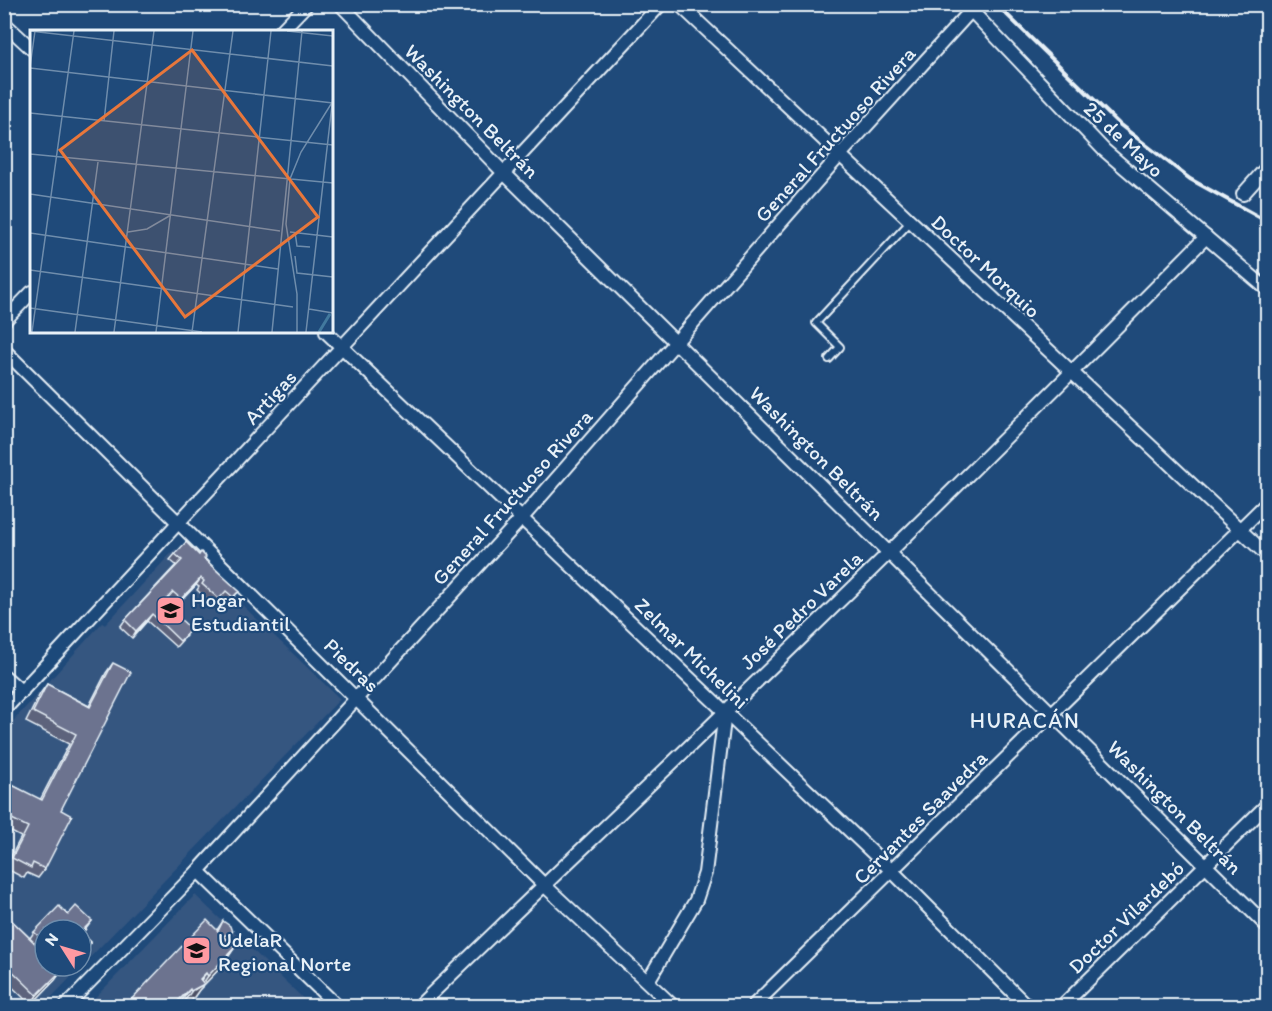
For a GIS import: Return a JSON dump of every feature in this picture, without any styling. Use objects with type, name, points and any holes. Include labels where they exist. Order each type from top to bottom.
[{"type":"street","points":[[282,30],[307,4]]},
{"type":"street","name":"Washington Beltrán","points":[[340,4],[504,173],[677,340],[1268,927]]},
{"type":"street","name":"Artigas","points":[[4,710],[661,4]]},
{"type":"street","name":"Doctor Morquio","points":[[680,4],[839,156],[1268,556]]},
{"type":"street","name":"General Fructuoso Rivera","points":[[66,1006],[198,871],[522,518],[971,7]]},
{"type":"street","name":"25 de Mayo","points":[[971,7],[1104,150],[1268,290]]},
{"type":"street","points":[[4,22],[30,47]]},
{"type":"street","points":[[1243,194],[1266,169]]},
{"type":"street","name":"José Pedro Varela","points":[[419,1006],[889,552],[1072,373],[1206,237]]},
{"type":"street","points":[[4,321],[30,294]]},
{"type":"street","name":"Zelmar Michelini","points":[[327,333],[893,872],[1027,1006]]},
{"type":"street","name":"Piedras","points":[[4,350],[178,524],[357,697],[543,884],[673,1006]]},
{"type":"street","name":"Cervantes Saavedra","points":[[753,1006],[893,872],[1268,502]]},
{"type":"street","points":[[4,676],[22,692]]},
{"type":"street","points":[[648,981],[696,900],[705,873],[725,712]]},
{"type":"street","name":"Doctor Vilardebó","points":[[1062,1006],[1268,804]]},
{"type":"street","points":[[198,871],[337,1006]]},
{"type":"lane","points":[[829,359],[840,347],[816,323],[910,222]]},
{"type":"shaded area","points":[[175,549],[211,575],[340,699],[93,954],[93,918],[33,918],[33,978],[70,978],[43,1006],[5,1006],[5,730],[102,623],[105,625]]},
{"type":"shaded area","name":"UdelaR Regional Norte","points":[[195,895],[311,1006],[87,1006]]},
{"type":"building","points":[[186,542],[199,555],[201,552],[206,557],[204,559],[239,591],[233,597],[226,591],[219,599],[202,584],[204,581],[201,578],[181,599],[173,592],[163,603],[191,629],[180,641],[152,614],[136,631],[125,620],[182,560],[175,554]]},
{"type":"building","points":[[113,663],[131,672],[61,810],[72,816],[45,869],[33,863],[31,868],[12,858],[28,827],[8,817],[4,824],[4,795],[10,784],[42,800],[76,734],[33,712],[47,684],[90,707]]},
{"type":"building","points":[[59,906],[68,915],[76,906],[89,918],[47,918]]},
{"type":"building","points":[[4,913],[33,941],[33,978],[54,978],[37,995],[4,963]]},
{"type":"building","points":[[207,920],[218,931],[223,921],[230,926],[232,932],[223,936],[235,947],[208,976],[206,973],[200,979],[204,984],[191,991],[190,989],[173,1006],[125,1006]]},
{"type":"railway","points":[[996,4],[1119,124],[1190,179],[1268,222]]},
{"type":"place","name":"Hogar Estudiantil","points":[[170,611]]},
{"type":"place","name":"UdelaR Regional Norte","points":[[197,951]]},
{"type":"district","name":"HURACÁN","points":[[1025,720]]}]
